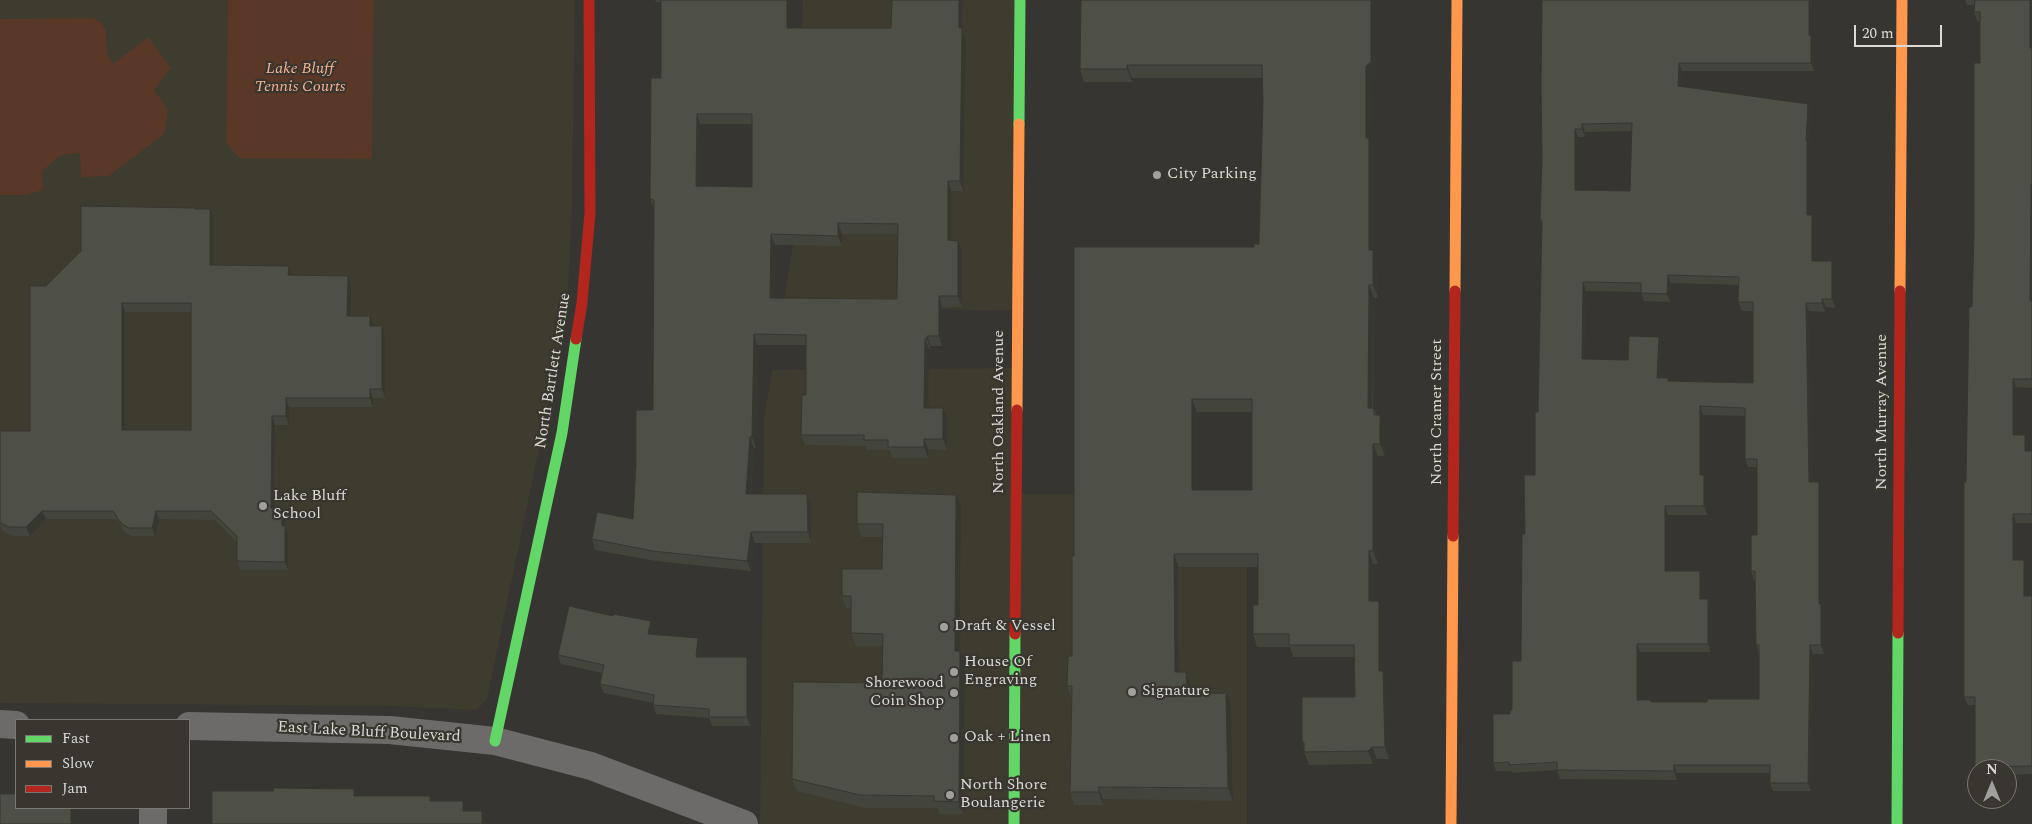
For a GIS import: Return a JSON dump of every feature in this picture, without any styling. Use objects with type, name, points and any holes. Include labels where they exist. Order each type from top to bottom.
[{"type":"street","name":"North Bartlett Avenue","points":[[495,741],[562,433],[582,303],[590,214],[589,0]]},
{"type":"street","name":"North Oakland Avenue","points":[[1014,824],[1020,0]]},
{"type":"street","name":"North Cramer Street","points":[[1451,824],[1457,0]]},
{"type":"street","name":"North Murray Avenue","points":[[1897,824],[1902,0]]},
{"type":"street","points":[[0,724],[15,724]]},
{"type":"street","name":"East Lake Bluff Boulevard","points":[[190,726],[390,730],[495,741],[591,766],[744,824]]},
{"type":"street","points":[[153,809],[153,824]]},
{"type":"shaded area","name":"Lake Bluff School","points":[[0,0],[575,0],[572,202],[567,314],[487,699],[477,710],[388,706],[0,703]]},
{"type":"shaded area","points":[[803,0],[1020,0],[1017,311],[783,306],[800,203]]},
{"type":"shaded area","points":[[1017,368],[1016,494],[1247,494],[1247,824],[760,824],[764,418],[772,370]]},
{"type":"green space","name":"Lake Bluff Tennis Courts","points":[[228,0],[374,0],[372,159],[239,158],[226,143]]},
{"type":"green space","points":[[93,18],[102,24],[106,31],[107,54],[113,64],[148,37],[171,68],[154,90],[168,110],[165,133],[109,176],[81,177],[80,153],[61,155],[42,171],[43,190],[26,195],[0,195],[0,19]]},
{"type":"building","points":[[661,0],[787,0],[787,28],[891,28],[892,0],[959,0],[959,28],[962,28],[960,181],[948,181],[948,240],[958,241],[958,296],[939,296],[939,336],[927,336],[927,339],[925,339],[924,408],[943,408],[943,439],[924,439],[924,447],[888,447],[888,440],[864,440],[864,435],[801,435],[802,395],[806,395],[806,335],[754,334],[752,437],[750,437],[746,494],[807,494],[808,532],[751,532],[747,561],[653,551],[592,539],[597,512],[633,519],[636,410],[653,410],[654,200],[650,199],[651,78],[661,78]],"holes":[[[697,114],[752,114],[752,187],[696,186]],[[838,223],[898,224],[897,299],[770,298],[771,234],[838,236]]]},
{"type":"building","points":[[1081,0],[1371,0],[1371,62],[1366,66],[1366,138],[1369,138],[1369,250],[1373,250],[1373,285],[1369,285],[1368,408],[1374,408],[1374,415],[1380,415],[1380,444],[1373,444],[1373,551],[1369,551],[1369,601],[1379,601],[1379,671],[1383,671],[1385,747],[1372,747],[1368,751],[1304,752],[1304,742],[1302,742],[1302,697],[1355,697],[1354,645],[1289,645],[1289,634],[1253,634],[1253,605],[1258,605],[1258,554],[1174,554],[1175,672],[1186,672],[1187,686],[1191,686],[1191,694],[1226,693],[1228,788],[1098,787],[1099,792],[1070,792],[1072,686],[1067,686],[1068,656],[1072,656],[1072,556],[1074,556],[1074,247],[1254,247],[1254,244],[1259,244],[1263,101],[1262,65],[1127,65],[1127,69],[1080,69]],"holes":[[[1192,399],[1252,399],[1252,490],[1192,490]]]},
{"type":"building","points":[[1542,0],[1809,0],[1811,63],[1679,63],[1678,86],[1808,104],[1806,141],[1807,215],[1812,215],[1812,261],[1832,261],[1832,299],[1822,299],[1822,303],[1806,303],[1809,482],[1819,482],[1819,604],[1821,604],[1821,645],[1810,645],[1808,783],[1770,783],[1770,765],[1674,765],[1674,771],[1557,770],[1557,762],[1509,765],[1509,762],[1493,763],[1493,714],[1510,714],[1510,710],[1512,710],[1512,661],[1521,661],[1522,534],[1525,534],[1524,475],[1535,475],[1535,412],[1538,412],[1542,220],[1540,220],[1542,158]],"holes":[[[1632,123],[1630,191],[1575,190],[1575,129],[1582,129],[1582,124]],[[1668,275],[1739,277],[1738,302],[1753,302],[1753,383],[1668,381],[1668,378],[1657,378],[1659,337],[1629,336],[1628,360],[1582,359],[1583,282],[1641,283],[1641,293],[1667,294]],[[1700,406],[1745,408],[1745,459],[1757,459],[1757,535],[1751,535],[1751,571],[1755,571],[1756,645],[1759,645],[1759,699],[1707,699],[1707,702],[1651,702],[1651,700],[1637,700],[1637,644],[1708,644],[1708,599],[1700,599],[1700,571],[1665,571],[1665,506],[1704,506],[1704,475],[1700,475]]]},
{"type":"building","points":[[1975,0],[2030,0],[2030,48],[2032,48],[2030,301],[2032,301],[2032,379],[2013,379],[2013,435],[2025,435],[2025,451],[2032,451],[2032,514],[2013,514],[2013,560],[2024,560],[2024,596],[2032,596],[2032,766],[2017,766],[2017,759],[1975,759],[1975,697],[1964,697],[1964,482],[1966,482],[1969,307],[1972,307],[1974,234],[1974,63],[1980,63],[1980,12],[1974,12]]},
{"type":"building","points":[[81,206],[210,209],[210,265],[289,266],[288,275],[348,276],[347,316],[370,316],[370,326],[382,326],[382,389],[370,389],[370,398],[286,398],[286,416],[272,416],[271,508],[282,508],[282,526],[285,526],[285,562],[237,561],[237,536],[211,511],[156,511],[152,528],[129,528],[122,524],[113,511],[42,511],[26,527],[9,527],[0,522],[0,431],[30,431],[30,286],[46,286],[81,251]],"holes":[[[122,303],[191,303],[191,430],[122,430]]]},
{"type":"building","points":[[857,492],[956,495],[955,651],[960,651],[959,802],[934,801],[934,796],[860,795],[792,779],[793,682],[882,683],[883,634],[851,633],[851,596],[842,596],[842,569],[882,569],[883,524],[857,524]]},
{"type":"building","points":[[569,606],[613,616],[613,614],[651,621],[648,634],[698,638],[696,657],[747,657],[747,717],[709,717],[709,709],[653,705],[654,695],[600,684],[604,665],[558,655]]},
{"type":"building","points":[[273,788],[354,789],[354,796],[430,796],[430,801],[463,801],[463,811],[482,811],[482,824],[212,824],[212,791],[273,791]]},
{"type":"building","points":[[0,794],[15,794],[15,809],[71,809],[71,824],[0,824]]},
{"type":"traffic: fast","points":[[1019,124],[1020,0]]},
{"type":"traffic: fast","points":[[495,741],[562,433],[576,339]]},
{"type":"traffic: fast","points":[[1897,824],[1898,633]]},
{"type":"traffic: fast","points":[[1014,824],[1015,634]]},
{"type":"traffic: slow","points":[[1455,291],[1457,0]]},
{"type":"traffic: slow","points":[[1900,291],[1902,0]]},
{"type":"traffic: slow","points":[[1017,410],[1019,124]]},
{"type":"traffic: slow","points":[[1451,824],[1453,536]]},
{"type":"traffic: jam","points":[[576,339],[582,303],[590,213],[589,0]]},
{"type":"traffic: jam","points":[[1453,536],[1455,291]]},
{"type":"traffic: jam","points":[[1898,633],[1900,291]]},
{"type":"traffic: jam","points":[[1015,634],[1017,410]]},
{"type":"place","name":"City Parking","points":[[1157,175]]},
{"type":"place","name":"Lake Bluff School","points":[[263,506]]},
{"type":"place","name":"Draft & Vessel","points":[[944,627]]},
{"type":"place","name":"House Of Engraving","points":[[954,672]]},
{"type":"place","name":"Signature","points":[[1132,692]]},
{"type":"place","name":"Shorewood Coin Shop","points":[[954,693]]},
{"type":"place","name":"Oak + Linen","points":[[954,738]]},
{"type":"place","name":"North Shore Boulangerie","points":[[950,795]]}]
